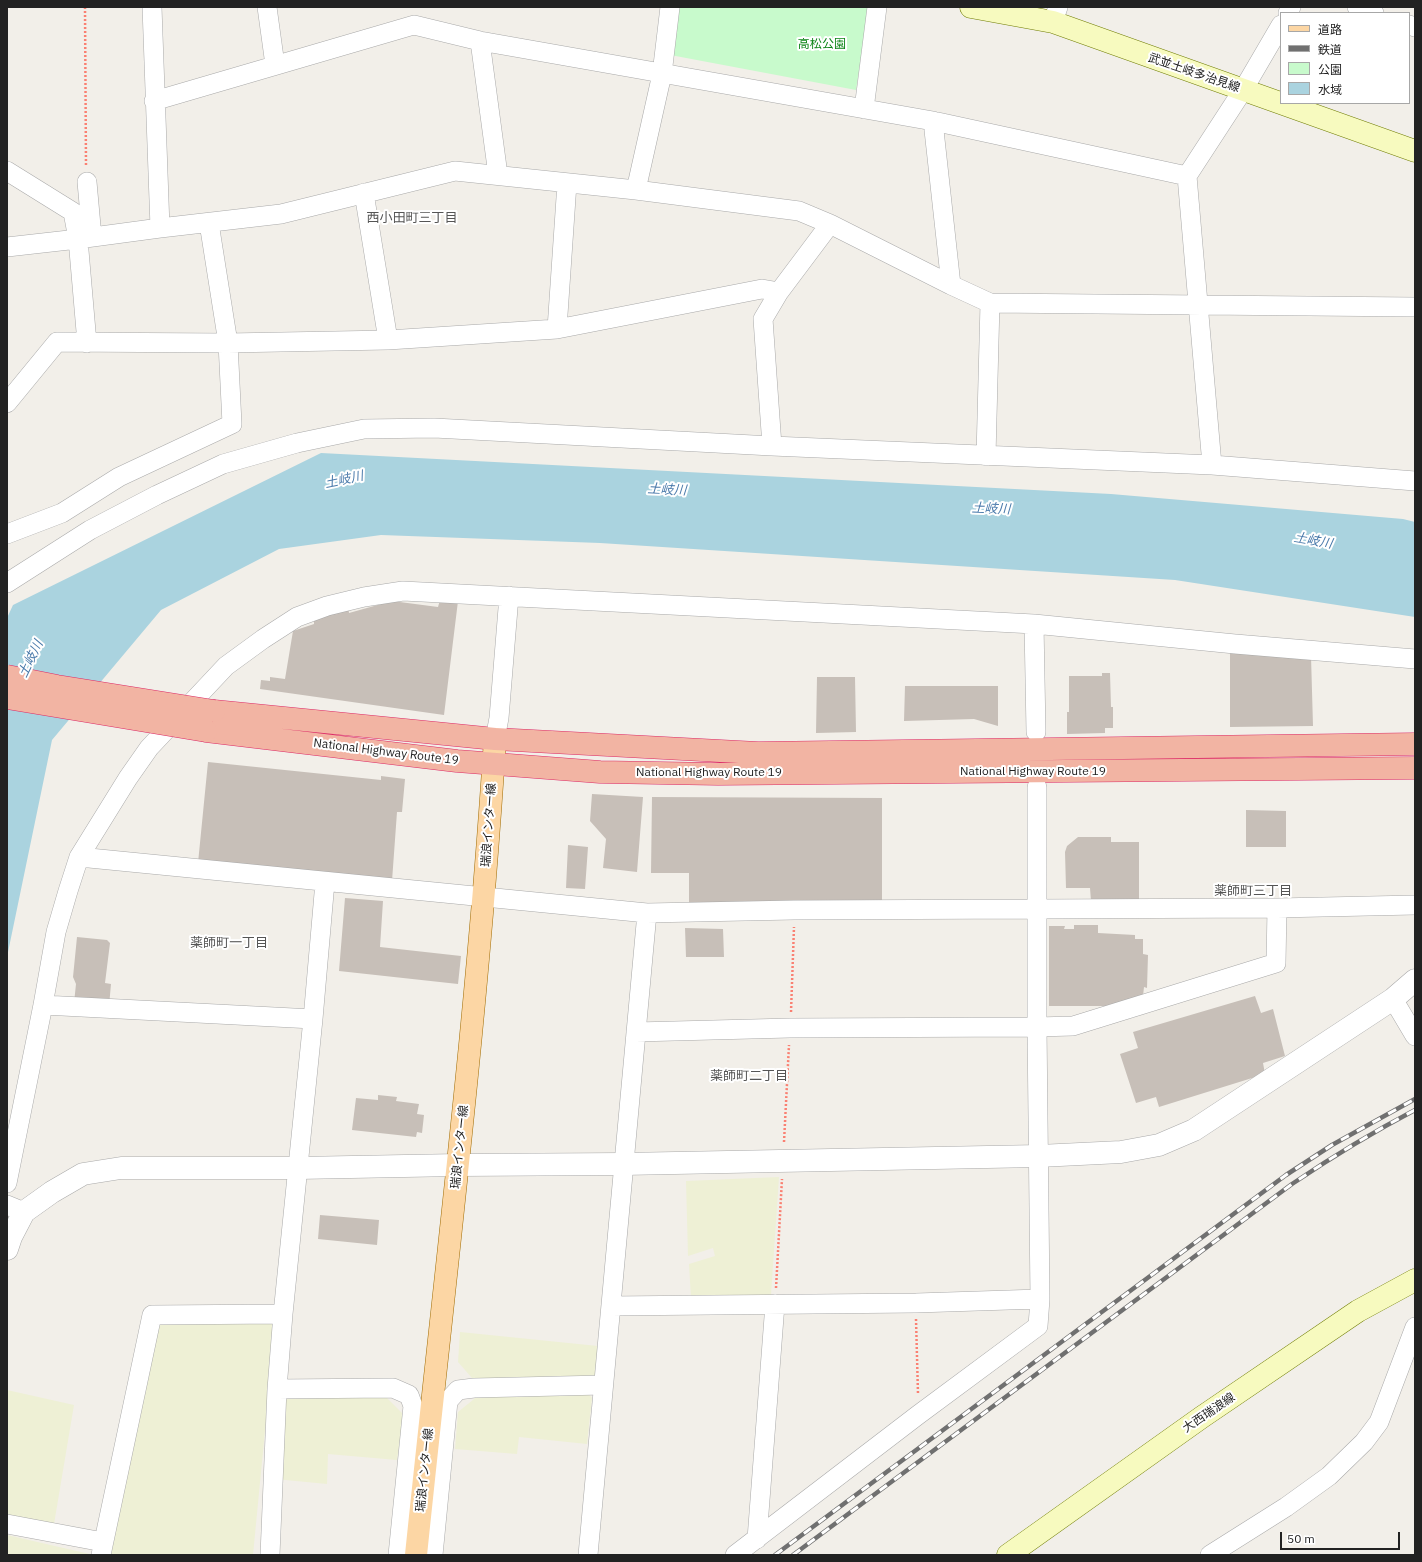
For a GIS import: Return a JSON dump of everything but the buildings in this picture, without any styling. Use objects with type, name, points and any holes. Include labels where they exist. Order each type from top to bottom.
[{"type":"highway","name":"National Highway Route 19","points":[[7,676],[57,686],[214,711],[495,739],[758,754],[1415,744]]},
{"type":"highway","name":"National Highway Route 19","points":[[7,698],[206,731],[494,764],[600,772],[718,774],[1415,768]]},
{"type":"main road","name":"武並土岐多治見線","points":[[971,7],[1055,15],[1243,90],[1280,103]]},
{"type":"main road","name":"武並土岐多治見線","points":[[1282,104],[1415,151]]},
{"type":"main road","name":"瑞浪インター線","points":[[416,1555],[458,1165],[483,898],[495,739]]},
{"type":"main road","name":"大西瑞浪線","points":[[1008,1555],[1196,1422],[1358,1312],[1415,1280]]},
{"type":"street","points":[[152,7],[154,101],[160,228]]},
{"type":"street","points":[[267,7],[275,64]]},
{"type":"street","points":[[636,190],[662,74],[670,7]]},
{"type":"street","points":[[864,109],[877,7]]},
{"type":"street","points":[[1357,7],[1371,12]]},
{"type":"street","points":[[154,101],[275,64],[414,25],[480,41],[662,74],[933,120],[1187,176]]},
{"type":"street","points":[[1212,465],[1187,176],[1243,90],[1280,27]]},
{"type":"street","points":[[480,41],[498,176]]},
{"type":"street","points":[[933,120],[951,285]]},
{"type":"street","points":[[7,171],[73,212],[85,238]]},
{"type":"street","points":[[7,246],[281,214],[455,171],[636,190],[799,211],[830,224],[990,303],[1415,307]]},
{"type":"street","points":[[86,182],[85,238],[87,343]]},
{"type":"street","points":[[557,329],[567,183]]},
{"type":"street","points":[[364,193],[388,340]]},
{"type":"street","points":[[7,534],[62,513],[119,477],[232,424],[228,343],[209,223]]},
{"type":"street","points":[[772,446],[763,319],[779,292],[830,224]]},
{"type":"street","points":[[7,403],[57,342],[228,343],[388,340],[557,329],[762,289],[779,292]]},
{"type":"street","points":[[986,456],[990,303]]},
{"type":"street","points":[[7,583],[90,530],[157,495],[223,464],[297,443],[364,429],[434,428],[772,446],[1212,465],[1415,481]]},
{"type":"street","points":[[7,1183],[43,1005],[56,932],[79,857],[112,803],[149,748],[226,666],[297,617],[327,606],[364,597],[403,591],[1034,624],[1235,644],[1415,659]]},
{"type":"street","points":[[495,739],[499,718],[509,596]]},
{"type":"street","points":[[1034,624],[1036,732]]},
{"type":"street","points":[[735,1555],[918,1415],[1038,1326],[1040,1299],[1037,1027],[1037,787]]},
{"type":"street","points":[[79,857],[647,913],[794,910],[1277,908],[1415,905]]},
{"type":"street","points":[[270,1555],[277,1389],[283,1314],[314,1019],[326,882]]},
{"type":"street","points":[[636,1032],[790,1028],[1073,1026],[1276,963],[1277,908]]},
{"type":"street","points":[[588,1555],[647,913]]},
{"type":"street","points":[[7,1249],[11,1237],[16,1208],[52,1192],[83,1174],[121,1168],[298,1168],[623,1164],[1039,1156],[1121,1152],[1159,1144],[1194,1130],[1393,999],[1415,980]]},
{"type":"street","points":[[1393,999],[1415,1036]]},
{"type":"street","points":[[43,1005],[314,1019]]},
{"type":"street","points":[[610,1306],[916,1303],[1040,1299]]},
{"type":"street","points":[[757,1539],[774,1304]]},
{"type":"street","points":[[7,1524],[102,1549],[152,1315],[283,1314]]},
{"type":"street","points":[[1210,1555],[1286,1507],[1329,1476],[1364,1442],[1379,1422],[1415,1327]]},
{"type":"street","points":[[433,1555],[448,1401],[458,1390],[474,1388],[603,1386]]},
{"type":"street","points":[[277,1389],[393,1388],[409,1395],[413,1406],[398,1555]]},
{"type":"path","points":[[85,7],[86,182]]},
{"type":"path","points":[[774,1304],[784,1161],[794,910]]},
{"type":"path","points":[[916,1303],[918,1415]]},
{"type":"green space","name":"高松公園","points":[[675,7],[869,7],[856,90],[665,54]]},
{"type":"green space","points":[[779,1177],[771,1295],[691,1298],[689,1264],[715,1256],[713,1248],[688,1256],[686,1181]]},
{"type":"green space","points":[[269,1319],[275,1327],[253,1555],[107,1555],[151,1327],[161,1320]]},
{"type":"green space","points":[[460,1332],[598,1346],[595,1376],[590,1379],[472,1378],[458,1362]]},
{"type":"green space","points":[[7,1390],[74,1405],[53,1530],[7,1520]]},
{"type":"green space","points":[[586,1391],[592,1398],[587,1444],[519,1437],[517,1454],[455,1449],[458,1412],[479,1395]]},
{"type":"green space","points":[[386,1397],[404,1415],[397,1460],[328,1454],[327,1484],[275,1479],[281,1406],[288,1398]]},
{"type":"green space","points":[[7,1535],[94,1555],[7,1555]]},
{"type":"water","name":"土岐川","points":[[321,453],[1111,494],[1403,519],[1415,522],[1415,617],[1175,580],[600,543],[381,535],[279,549],[161,610],[52,740],[7,957],[7,618],[13,605]]},
{"type":"railway","points":[[775,1555],[1286,1175],[1332,1145],[1415,1099]]},
{"type":"railway","points":[[793,1555],[1292,1184],[1353,1145],[1415,1110]]},
{"type":"district","name":"西小田町三丁目","points":[[412,218]]},
{"type":"district","name":"薬師町三丁目","points":[[1253,891]]},
{"type":"district","name":"薬師町一丁目","points":[[229,943]]},
{"type":"district","name":"薬師町二丁目","points":[[749,1076]]}]
